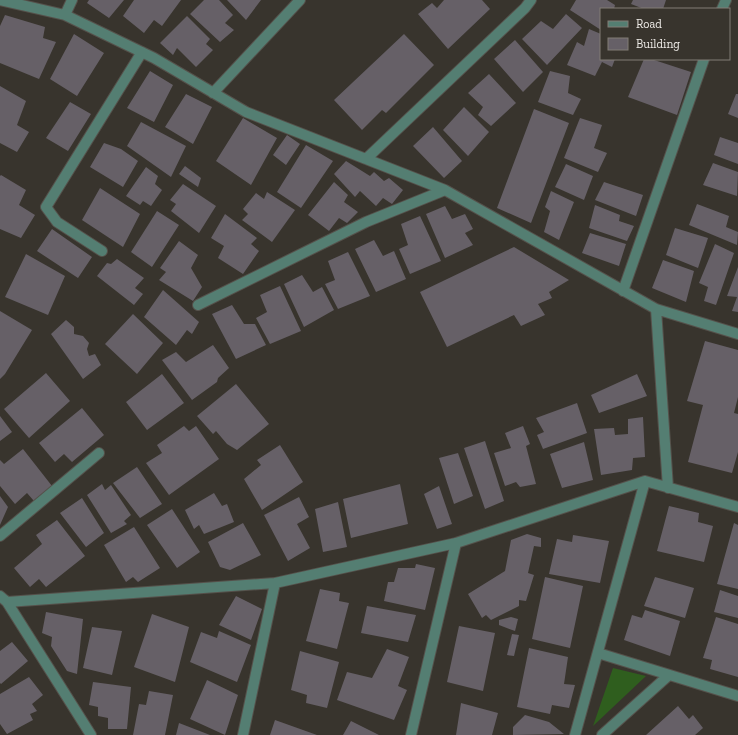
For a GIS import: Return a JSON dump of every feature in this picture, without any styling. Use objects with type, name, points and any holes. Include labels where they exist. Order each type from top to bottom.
[{"type":"street","points":[[0,0],[64,15],[142,52],[246,112],[445,190],[656,309],[738,334]]},
{"type":"street","points":[[64,15],[72,0]]},
{"type":"street","points":[[213,93],[300,0]]},
{"type":"street","points":[[366,159],[519,14],[531,0]]},
{"type":"street","points":[[102,251],[57,222],[46,207],[142,52]]},
{"type":"street","points":[[623,291],[704,60]]},
{"type":"street","points":[[198,305],[366,222],[445,190]]},
{"type":"street","points":[[656,309],[668,488]]},
{"type":"street","points":[[0,536],[99,453]]},
{"type":"street","points":[[575,735],[645,481]]},
{"type":"street","points":[[91,735],[3,599],[275,583],[456,543],[645,481],[738,507]]},
{"type":"street","points":[[411,735],[456,543]]},
{"type":"street","points":[[243,735],[275,583]]},
{"type":"street","points":[[598,654],[738,696]]},
{"type":"street","points":[[602,735],[669,675]]},
{"type":"green space","points":[[613,668],[646,676],[593,726]]},
{"type":"building","points":[[89,0],[124,0],[109,18],[87,3]]},
{"type":"building","points":[[134,0],[181,0],[162,26],[154,20],[144,33],[123,16]]},
{"type":"building","points":[[204,0],[219,0],[233,15],[225,23],[234,30],[220,42],[190,14]]},
{"type":"building","points":[[227,0],[261,0],[246,20]]},
{"type":"building","points":[[444,0],[482,0],[490,9],[448,49],[418,14],[432,3],[437,8]]},
{"type":"building","points":[[576,0],[607,0],[615,5],[614,8],[600,8],[600,29],[570,10]]},
{"type":"building","points":[[633,0],[666,0],[663,8],[641,8],[631,4]]},
{"type":"building","points":[[566,14],[582,28],[547,65],[522,39],[541,21],[553,29]]},
{"type":"building","points":[[5,15],[45,27],[43,38],[56,42],[39,79],[0,63],[0,26]]},
{"type":"building","points":[[187,16],[210,39],[206,44],[213,50],[196,67],[177,48],[173,55],[160,43]]},
{"type":"building","points":[[589,29],[600,34],[600,60],[615,60],[612,67],[602,62],[595,76],[567,65],[577,42],[584,46]]},
{"type":"building","points":[[74,34],[104,53],[77,96],[50,79]]},
{"type":"building","points":[[404,34],[434,65],[386,113],[382,110],[362,130],[334,100]]},
{"type":"building","points":[[515,40],[543,72],[523,92],[494,59]]},
{"type":"building","points":[[644,60],[654,60],[691,72],[677,115],[628,97]]},
{"type":"building","points":[[150,71],[173,85],[154,122],[127,108]]},
{"type":"building","points":[[550,71],[570,76],[568,93],[581,99],[573,115],[538,102]]},
{"type":"building","points":[[489,74],[516,103],[491,126],[478,115],[483,107],[468,93]]},
{"type":"building","points":[[0,86],[26,101],[17,125],[29,132],[17,152],[0,143]]},
{"type":"building","points":[[186,94],[212,107],[193,144],[165,127]]},
{"type":"building","points":[[736,94],[738,94],[738,118],[728,114]]},
{"type":"building","points":[[70,102],[91,114],[68,151],[46,138]]},
{"type":"building","points":[[464,107],[489,132],[468,156],[443,130]]},
{"type":"building","points":[[534,109],[569,123],[531,223],[497,208]]},
{"type":"building","points":[[243,118],[277,138],[251,185],[216,161]]},
{"type":"building","points":[[580,118],[602,125],[594,148],[607,153],[598,172],[564,158]]},
{"type":"building","points":[[141,122],[186,146],[171,177],[127,146]]},
{"type":"building","points":[[433,127],[462,161],[444,178],[413,146]]},
{"type":"building","points":[[287,135],[300,144],[286,165],[273,155]]},
{"type":"building","points":[[720,137],[738,143],[738,164],[714,155]]},
{"type":"building","points":[[104,143],[121,149],[138,161],[123,187],[90,167]]},
{"type":"building","points":[[306,145],[333,161],[301,208],[277,192]]},
{"type":"building","points":[[346,161],[370,176],[374,172],[384,181],[389,178],[403,190],[392,204],[383,198],[376,206],[360,191],[355,197],[334,174]]},
{"type":"building","points":[[713,163],[738,172],[737,196],[703,185]]},
{"type":"building","points":[[566,164],[593,176],[584,200],[555,187]]},
{"type":"building","points":[[185,166],[201,178],[198,187],[179,174]]},
{"type":"building","points":[[146,167],[158,176],[155,184],[162,190],[151,206],[143,201],[140,205],[126,196]]},
{"type":"building","points":[[1,175],[26,190],[19,205],[35,215],[21,238],[0,229]]},
{"type":"building","points":[[334,182],[348,195],[344,202],[358,212],[347,223],[339,218],[329,231],[308,215]]},
{"type":"building","points":[[604,182],[643,195],[636,216],[595,200]]},
{"type":"building","points":[[183,184],[216,206],[199,233],[171,211],[176,204],[170,200]]},
{"type":"building","points":[[100,188],[140,214],[123,247],[82,220]]},
{"type":"building","points":[[551,191],[574,202],[559,240],[544,232],[550,211],[545,207]]},
{"type":"building","points":[[267,192],[295,210],[272,242],[242,220],[248,214],[243,209],[256,193],[264,199]]},
{"type":"building","points":[[697,204],[729,216],[726,227],[738,232],[737,245],[689,225]]},
{"type":"building","points":[[595,205],[620,215],[619,221],[634,226],[627,241],[589,228]]},
{"type":"building","points":[[445,206],[452,219],[465,214],[473,229],[465,233],[473,245],[445,258],[426,214]]},
{"type":"building","points":[[157,211],[179,225],[152,267],[131,252]]},
{"type":"building","points":[[225,214],[257,238],[251,244],[259,251],[243,274],[218,258],[224,246],[211,238]]},
{"type":"building","points":[[420,216],[441,261],[410,274],[399,249],[408,245],[401,224]]},
{"type":"building","points":[[675,228],[708,238],[698,268],[666,255]]},
{"type":"building","points":[[52,229],[92,257],[78,278],[37,251]]},
{"type":"building","points":[[590,233],[626,244],[619,266],[582,253]]},
{"type":"building","points":[[374,240],[383,256],[394,251],[406,279],[376,292],[355,249]]},
{"type":"building","points":[[179,241],[198,255],[191,268],[202,287],[193,301],[159,280],[166,272],[160,268]]},
{"type":"building","points":[[715,244],[734,253],[716,305],[704,301],[708,287],[699,283]]},
{"type":"building","points":[[514,247],[569,280],[549,292],[552,298],[538,304],[545,315],[521,326],[514,315],[447,347],[420,292]]},
{"type":"building","points":[[348,252],[370,296],[338,309],[325,284],[335,280],[328,261]]},
{"type":"building","points":[[26,254],[65,276],[48,315],[5,297]]},
{"type":"building","points":[[117,259],[144,278],[135,288],[143,294],[134,305],[97,276],[107,263],[111,264]]},
{"type":"building","points":[[663,260],[694,271],[686,302],[652,288]]},
{"type":"building","points":[[738,267],[738,312],[732,311],[737,297],[727,296]]},
{"type":"building","points":[[302,275],[313,292],[322,287],[334,310],[304,327],[284,284]]},
{"type":"building","points":[[280,286],[301,331],[270,344],[256,318],[267,312],[260,295]]},
{"type":"building","points":[[163,290],[199,322],[192,334],[187,330],[176,345],[144,317]]},
{"type":"building","points":[[232,305],[244,324],[255,324],[266,345],[236,359],[212,314]]},
{"type":"building","points":[[0,311],[32,330],[5,374],[0,379]]},
{"type":"building","points":[[133,314],[163,343],[137,374],[105,344]]},
{"type":"building","points":[[66,320],[74,327],[74,334],[83,336],[89,343],[87,349],[89,356],[95,354],[101,365],[83,379],[51,334]]},
{"type":"building","points":[[705,341],[738,350],[738,397],[734,413],[738,414],[738,452],[732,473],[688,462],[703,405],[687,401]]},
{"type":"building","points":[[213,345],[229,368],[218,378],[217,382],[192,400],[162,360],[176,352],[186,362]]},
{"type":"building","points":[[46,373],[70,401],[29,438],[4,409]]},
{"type":"building","points":[[162,374],[184,403],[147,430],[126,402]]},
{"type":"building","points":[[637,374],[647,396],[599,413],[591,395]]},
{"type":"building","points":[[236,384],[269,424],[237,450],[227,444],[216,431],[213,434],[197,416]]},
{"type":"building","points":[[577,403],[587,433],[543,449],[537,435],[544,432],[536,418]]},
{"type":"building","points":[[82,408],[104,435],[72,462],[64,454],[55,462],[39,443]]},
{"type":"building","points":[[0,416],[12,432],[0,441]]},
{"type":"building","points":[[643,417],[645,457],[633,458],[632,470],[601,475],[594,429],[614,428],[615,435],[628,434],[628,419]]},
{"type":"building","points":[[184,426],[189,431],[196,426],[219,459],[169,495],[146,463],[162,453],[157,445]]},
{"type":"building","points":[[523,426],[530,444],[526,446],[536,484],[520,487],[516,482],[505,486],[494,453],[511,448],[505,433]]},
{"type":"building","points":[[485,441],[504,501],[485,509],[464,448]]},
{"type":"building","points":[[584,442],[593,480],[562,488],[550,454]]},
{"type":"building","points":[[280,445],[303,482],[262,510],[244,479],[261,465],[257,460]]},
{"type":"building","points":[[23,449],[52,486],[34,501],[27,493],[15,504],[0,486],[0,460],[4,464]]},
{"type":"building","points":[[458,453],[473,496],[454,504],[439,458]]},
{"type":"building","points":[[137,467],[162,504],[140,518],[113,483]]},
{"type":"building","points":[[102,484],[105,490],[111,485],[131,515],[124,521],[127,524],[111,533],[87,495]]},
{"type":"building","points":[[400,484],[408,524],[351,538],[343,499]]},
{"type":"building","points":[[439,486],[452,524],[437,529],[424,494]]},
{"type":"building","points":[[214,493],[222,506],[227,504],[234,522],[204,534],[199,525],[194,529],[185,510]]},
{"type":"building","points":[[0,496],[8,507],[0,525]]},
{"type":"building","points":[[299,497],[309,517],[297,524],[310,548],[288,561],[264,515]]},
{"type":"building","points":[[82,498],[104,533],[86,547],[60,513]]},
{"type":"building","points":[[338,502],[347,547],[323,552],[315,509]]},
{"type":"building","points":[[669,506],[699,513],[698,522],[713,526],[704,562],[657,551]]},
{"type":"building","points":[[172,509],[200,552],[177,568],[147,525]]},
{"type":"building","points":[[57,520],[85,556],[46,587],[39,579],[30,587],[14,568],[42,544],[36,535]]},
{"type":"building","points":[[243,523],[261,555],[230,570],[220,567],[208,542]]},
{"type":"building","points":[[734,523],[738,525],[738,589],[717,584]]},
{"type":"building","points":[[134,527],[160,568],[138,582],[133,577],[126,582],[104,545]]},
{"type":"building","points":[[527,534],[541,538],[541,547],[534,546],[528,573],[534,575],[526,601],[519,600],[519,606],[491,620],[486,615],[482,618],[468,594],[505,571],[511,540]]},
{"type":"building","points":[[573,535],[609,541],[600,583],[549,574],[557,539],[572,542]]},
{"type":"building","points":[[416,564],[435,568],[425,610],[384,601],[388,582],[394,582],[398,568],[415,568]]},
{"type":"building","points":[[545,577],[583,586],[570,648],[532,639]]},
{"type":"building","points":[[655,577],[694,588],[685,618],[644,606]]},
{"type":"building","points":[[320,589],[340,593],[339,601],[349,603],[337,649],[306,641]]},
{"type":"building","points":[[720,590],[738,596],[738,618],[714,612]]},
{"type":"building","points":[[236,596],[262,609],[251,640],[219,625]]},
{"type":"building","points":[[367,606],[416,615],[408,642],[361,633]]},
{"type":"building","points":[[645,610],[680,621],[670,656],[624,640],[632,615],[642,618]]},
{"type":"building","points":[[46,612],[83,619],[77,674],[67,671],[51,646],[52,637],[42,633]]},
{"type":"building","points":[[152,614],[189,627],[175,682],[134,667]]},
{"type":"building","points":[[511,617],[518,619],[515,631],[499,625],[499,620]]},
{"type":"building","points":[[716,617],[738,624],[738,677],[710,669],[712,660],[703,658]]},
{"type":"building","points":[[459,626],[495,633],[483,691],[447,682]]},
{"type":"building","points":[[92,627],[122,631],[112,675],[83,668]]},
{"type":"building","points":[[219,631],[251,645],[237,682],[190,662],[201,632],[217,638]]},
{"type":"building","points":[[512,634],[519,635],[514,656],[507,655]]},
{"type":"building","points":[[12,642],[28,661],[1,684],[0,651]]},
{"type":"building","points":[[529,648],[568,657],[564,684],[575,685],[569,708],[552,705],[550,714],[517,707]]},
{"type":"building","points":[[387,649],[409,657],[398,686],[407,690],[394,720],[337,700],[347,672],[372,678]]},
{"type":"building","points":[[300,651],[339,662],[327,708],[306,703],[307,695],[291,690]]},
{"type":"building","points":[[29,677],[43,695],[32,704],[37,711],[30,714],[33,720],[7,734],[0,724],[0,694]]},
{"type":"building","points":[[207,680],[238,695],[225,735],[190,719]]},
{"type":"building","points":[[93,682],[131,687],[127,729],[108,729],[108,718],[98,716],[98,707],[89,705]]},
{"type":"building","points":[[149,691],[173,695],[165,735],[133,735],[139,704],[146,705]]},
{"type":"building","points":[[461,703],[498,713],[492,735],[456,735]]},
{"type":"building","points":[[678,706],[689,719],[693,715],[703,728],[695,735],[646,735]]},
{"type":"building","points":[[525,715],[549,722],[564,734],[513,735],[513,727]]},
{"type":"building","points":[[275,720],[317,735],[270,735]]},
{"type":"building","points":[[351,721],[379,735],[343,735]]},
{"type":"building","points":[[179,723],[210,735],[176,735]]}]
